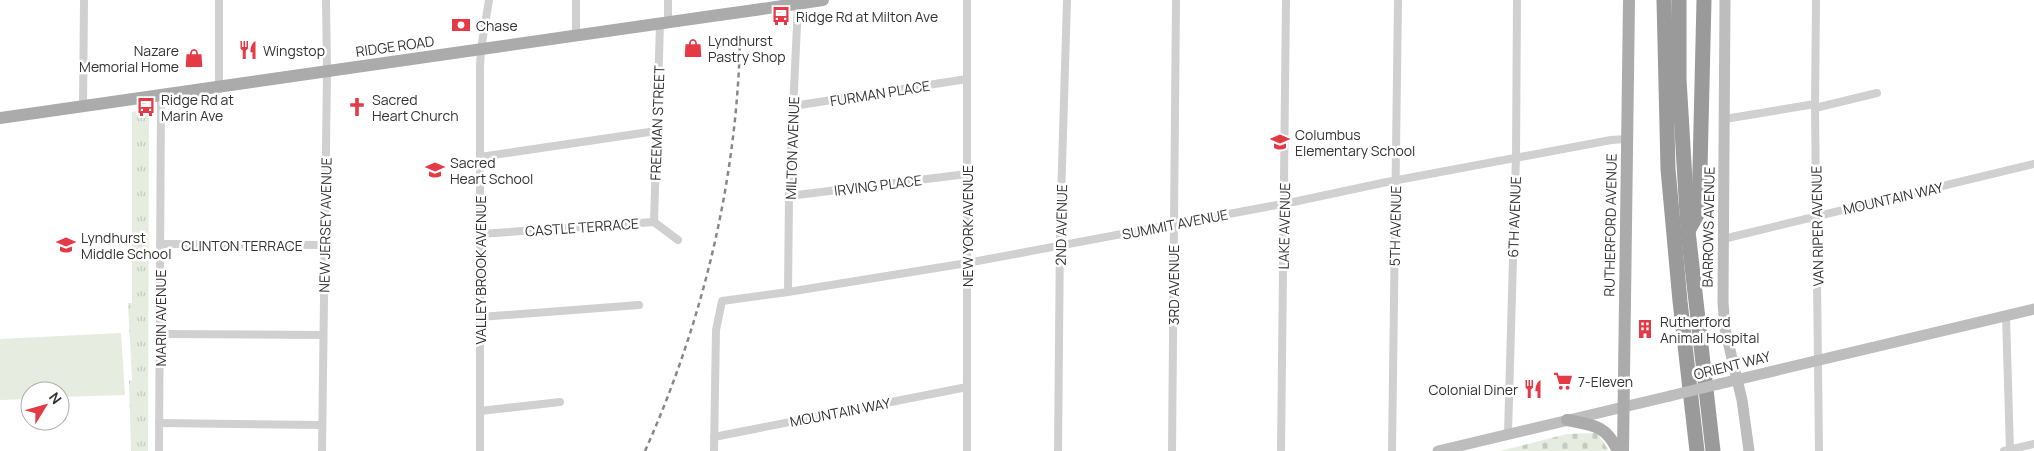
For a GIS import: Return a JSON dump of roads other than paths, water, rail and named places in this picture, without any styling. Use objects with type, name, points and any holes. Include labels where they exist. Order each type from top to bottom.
[{"type":"highway","points":[[1664,0],[1668,169],[1678,283],[1697,451]]},
{"type":"highway","points":[[1679,0],[1679,79],[1688,232],[1713,451]]},
{"type":"highway","points":[[1688,232],[1699,211],[1704,0]]},
{"type":"main road","name":"RIDGE ROAD","points":[[0,118],[823,0]]},
{"type":"main road","name":"RUTHERFORD AVENUE","points":[[1623,451],[1626,139],[1630,0]]},
{"type":"main road","points":[[1567,420],[1595,426],[1604,430],[1618,451]]},
{"type":"street","points":[[83,106],[84,0]]},
{"type":"street","points":[[219,0],[219,87]]},
{"type":"street","name":"NEW JERSEY AVENUE","points":[[322,451],[327,71],[326,0]]},
{"type":"street","name":"VALLEY BROOK AVENUE","points":[[480,451],[481,49],[489,0]]},
{"type":"street","points":[[576,0],[576,36]]},
{"type":"street","name":"FREEMAN STREET","points":[[654,222],[656,131],[664,23],[668,0]]},
{"type":"street","name":"NEW YORK AVENUE","points":[[967,451],[968,0]]},
{"type":"street","name":"2ND AVENUE","points":[[1058,451],[1060,246],[1067,0]]},
{"type":"street","name":"3RD AVENUE","points":[[1172,451],[1176,0]]},
{"type":"street","name":"LAKE AVENUE","points":[[1281,451],[1286,0]]},
{"type":"street","name":"5TH AVENUE","points":[[1392,451],[1398,0]]},
{"type":"street","name":"6TH AVENUE","points":[[1508,433],[1516,156],[1517,0]]},
{"type":"street","name":"BARROWS AVENUE","points":[[1725,0],[1723,294],[1726,330],[1749,451]]},
{"type":"street","name":"VAN RIPER AVENUE","points":[[1816,0],[1815,106],[1819,451]]},
{"type":"street","name":"MILTON AVENUE","points":[[788,292],[789,196],[798,4]]},
{"type":"street","name":"FURMAN PLACE","points":[[793,106],[967,79]]},
{"type":"street","points":[[1725,119],[1815,106],[1877,93]]},
{"type":"street","name":"MARIN AVENUE","points":[[159,451],[161,95]]},
{"type":"street","points":[[480,157],[656,131]]},
{"type":"street","name":"SUMMIT AVENUE","points":[[714,437],[716,330],[722,301],[967,263],[1284,204],[1516,156],[1626,139]]},
{"type":"street","name":"MOUNTAIN WAY","points":[[1723,239],[2034,164]]},
{"type":"street","name":"IRVING PLACE","points":[[789,196],[967,174]]},
{"type":"street","name":"CASTLE TERRACE","points":[[480,234],[654,222],[678,240]]},
{"type":"street","name":"CLINTON TERRACE","points":[[160,244],[324,245]]},
{"type":"street","points":[[480,317],[639,305]]},
{"type":"street","name":"ORIENT WAY","points":[[1438,451],[2034,309]]},
{"type":"street","points":[[2006,316],[2008,451],[2034,444]]},
{"type":"street","points":[[160,334],[323,335]]},
{"type":"street","name":"MOUNTAIN WAY","points":[[714,437],[967,387]]},
{"type":"street","points":[[480,411],[560,402]]},
{"type":"street","points":[[159,423],[322,425]]},
{"type":"street","points":[[714,437],[714,451]]},
{"type":"railway","points":[[645,451],[666,402],[684,352],[713,250],[732,145],[740,39]]},
{"type":"place","name":"Ridge Rd at Milton Ave","points":[[781,16]]},
{"type":"place","name":"Chase","points":[[461,25]]},
{"type":"place","name":"Lyndhurst Pastry Shop","points":[[693,48]]},
{"type":"place","name":"Wingstop","points":[[248,50]]},
{"type":"place","name":"Nazare Memorial Home","points":[[194,58]]},
{"type":"place","name":"Ridge Rd at Marin Ave","points":[[146,107]]},
{"type":"place","name":"Sacred Heart Church","points":[[357,107]]},
{"type":"place","name":"Columbus Elementary School","points":[[1280,142]]},
{"type":"place","name":"Sacred Heart School","points":[[435,170]]},
{"type":"place","name":"Lyndhurst Middle School","points":[[66,245]]},
{"type":"place","name":"Rutherford Animal Hospital","points":[[1645,329]]},
{"type":"place","name":"7-Eleven","points":[[1563,381]]},
{"type":"place","name":"Colonial Diner","points":[[1533,389]]}]
